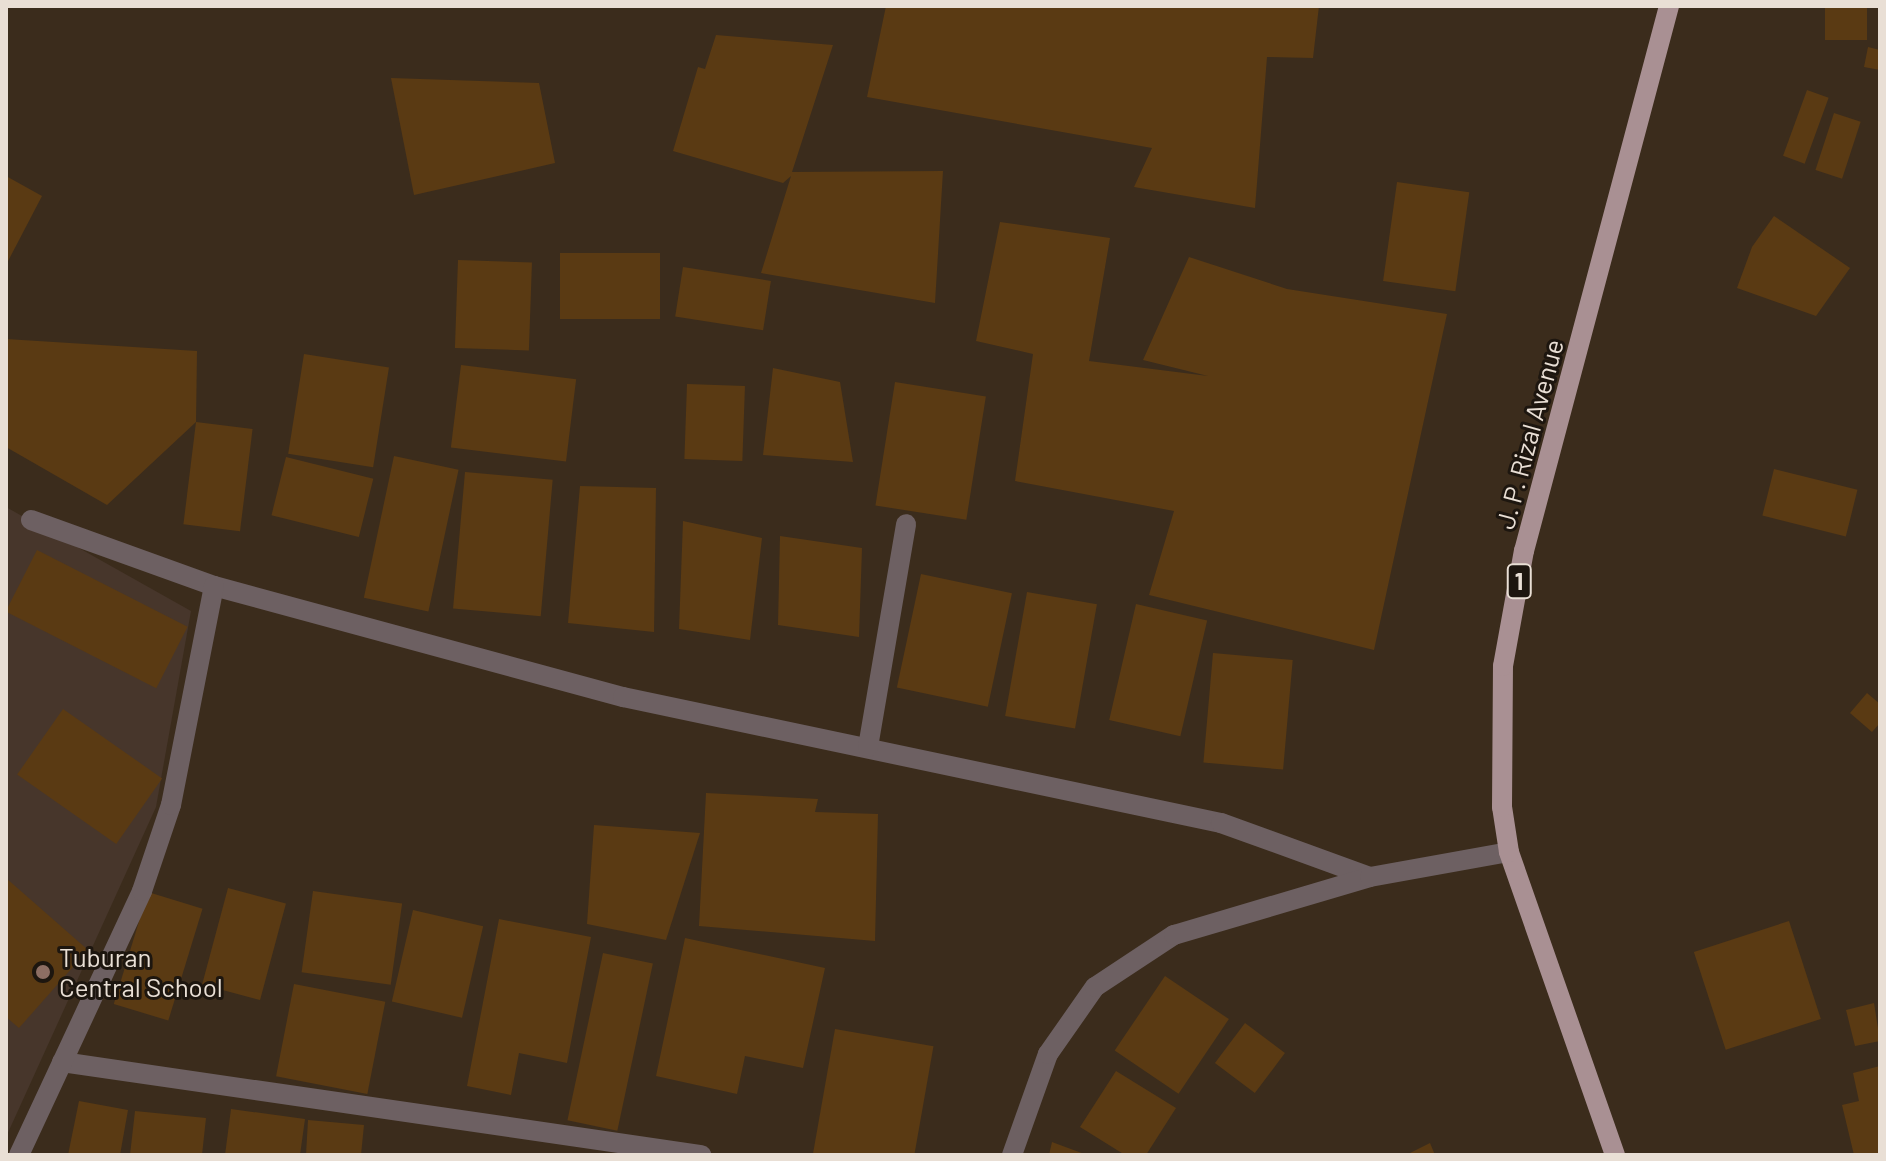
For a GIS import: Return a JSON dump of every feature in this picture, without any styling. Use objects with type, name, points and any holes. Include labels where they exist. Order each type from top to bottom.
[{"type":"main road","name":"J. P. Rizal Avenue","points":[[1615,1155],[1509,852],[1502,807],[1503,666],[1524,551],[1669,6]]},
{"type":"street","points":[[31,520],[214,586],[623,697],[1221,823],[1370,877]]},
{"type":"street","points":[[868,747],[906,524]]},
{"type":"street","points":[[19,1155],[142,891],[171,805],[214,586]]},
{"type":"street","points":[[1012,1155],[1048,1054],[1095,987],[1174,935],[1370,877],[1509,852]]},
{"type":"street","points":[[62,1062],[701,1155]]},
{"type":"shaded area","name":"Tuburan Central School","points":[[6,507],[191,611],[156,807],[6,1137]]},
{"type":"building","points":[[886,6],[1319,6],[1313,58],[1267,57],[1255,208],[1134,187],[1152,148],[867,97]]},
{"type":"building","points":[[1825,6],[1867,6],[1867,40],[1825,40]]},
{"type":"building","points":[[716,35],[833,45],[792,172],[943,171],[935,303],[761,273],[791,176],[783,183],[673,151],[698,67],[705,69]]},
{"type":"building","points":[[1868,47],[1880,50],[1880,70],[1864,67]]},
{"type":"building","points":[[391,78],[539,83],[555,163],[414,195]]},
{"type":"building","points":[[1807,90],[1829,98],[1805,164],[1783,156]]},
{"type":"building","points":[[1834,113],[1861,122],[1842,179],[1815,170]]},
{"type":"building","points":[[6,176],[42,196],[6,265]]},
{"type":"building","points":[[1397,182],[1469,192],[1455,291],[1383,281]]},
{"type":"building","points":[[1774,216],[1850,268],[1816,316],[1737,288],[1752,247]]},
{"type":"building","points":[[1000,222],[1110,238],[1089,361],[1208,376],[1143,360],[1189,257],[1287,289],[1447,314],[1374,650],[1149,595],[1174,511],[1015,481],[1033,354],[976,341]]},
{"type":"building","points":[[560,253],[660,253],[660,319],[560,319]]},
{"type":"building","points":[[458,260],[532,263],[529,351],[455,348]]},
{"type":"building","points":[[683,267],[771,281],[763,330],[675,316]]},
{"type":"building","points":[[6,339],[197,351],[196,422],[107,505],[6,447]]},
{"type":"building","points":[[304,354],[389,367],[373,467],[288,454]]},
{"type":"building","points":[[461,365],[576,379],[566,462],[451,447]]},
{"type":"building","points":[[773,368],[840,382],[853,462],[763,455]]},
{"type":"building","points":[[895,382],[986,396],[966,520],[875,505]]},
{"type":"building","points":[[687,384],[745,386],[742,461],[684,459]]},
{"type":"building","points":[[196,422],[253,429],[240,531],[183,524]]},
{"type":"building","points":[[394,456],[459,470],[428,612],[364,598]]},
{"type":"building","points":[[286,457],[373,479],[359,537],[271,515]]},
{"type":"building","points":[[1774,469],[1857,490],[1846,536],[1762,516]]},
{"type":"building","points":[[465,472],[553,480],[541,616],[453,608]]},
{"type":"building","points":[[580,486],[656,488],[654,632],[568,623]]},
{"type":"building","points":[[683,521],[762,538],[750,640],[679,629]]},
{"type":"building","points":[[780,536],[862,548],[859,637],[778,625]]},
{"type":"building","points":[[37,550],[188,627],[156,688],[6,612]]},
{"type":"building","points":[[921,574],[1012,593],[988,707],[897,687]]},
{"type":"building","points":[[1027,592],[1097,604],[1075,728],[1005,716]]},
{"type":"building","points":[[1136,604],[1207,620],[1180,736],[1109,720]]},
{"type":"building","points":[[1213,653],[1293,660],[1283,770],[1203,763]]},
{"type":"building","points":[[1867,693],[1880,704],[1880,723],[1872,732],[1850,713]]},
{"type":"building","points":[[63,709],[162,778],[116,844],[17,775]]},
{"type":"building","points":[[706,793],[818,799],[815,812],[878,814],[875,941],[699,926]]},
{"type":"building","points":[[594,825],[700,833],[666,940],[587,924]]},
{"type":"building","points":[[6,878],[88,950],[19,1028],[6,1017]]},
{"type":"building","points":[[228,888],[286,904],[260,1000],[202,985]]},
{"type":"building","points":[[313,891],[402,904],[391,985],[302,972]]},
{"type":"building","points":[[148,892],[203,909],[168,1021],[114,1004]]},
{"type":"building","points":[[413,910],[483,926],[462,1018],[392,1002]]},
{"type":"building","points":[[499,919],[591,937],[567,1063],[519,1053],[511,1095],[467,1086]]},
{"type":"building","points":[[1789,921],[1821,1019],[1726,1050],[1694,952]]},
{"type":"building","points":[[685,938],[825,968],[803,1068],[745,1056],[737,1094],[656,1076]]},
{"type":"building","points":[[603,953],[653,964],[617,1131],[567,1120]]},
{"type":"building","points":[[1165,976],[1229,1019],[1179,1094],[1115,1051]]},
{"type":"building","points":[[294,984],[385,1002],[367,1094],[276,1076]]},
{"type":"building","points":[[1874,1003],[1880,1041],[1855,1046],[1846,1010]]},
{"type":"building","points":[[1245,1023],[1285,1053],[1255,1093],[1215,1063]]},
{"type":"building","points":[[835,1029],[933,1046],[914,1155],[813,1153]]},
{"type":"building","points":[[1880,1066],[1880,1155],[1854,1155],[1842,1105],[1859,1101],[1853,1073]]},
{"type":"building","points":[[1116,1071],[1176,1108],[1146,1155],[1125,1155],[1080,1127]]},
{"type":"building","points":[[79,1101],[128,1110],[120,1155],[68,1155]]},
{"type":"building","points":[[231,1109],[305,1119],[300,1155],[225,1155]]},
{"type":"building","points":[[135,1111],[206,1118],[202,1155],[130,1155]]},
{"type":"building","points":[[308,1120],[364,1125],[361,1155],[306,1155]]},
{"type":"building","points":[[1052,1142],[1087,1155],[1049,1155]]},
{"type":"building","points":[[1430,1143],[1435,1155],[1406,1155]]},
{"type":"place","name":"Tuburan Central School","points":[[43,972]]}]
